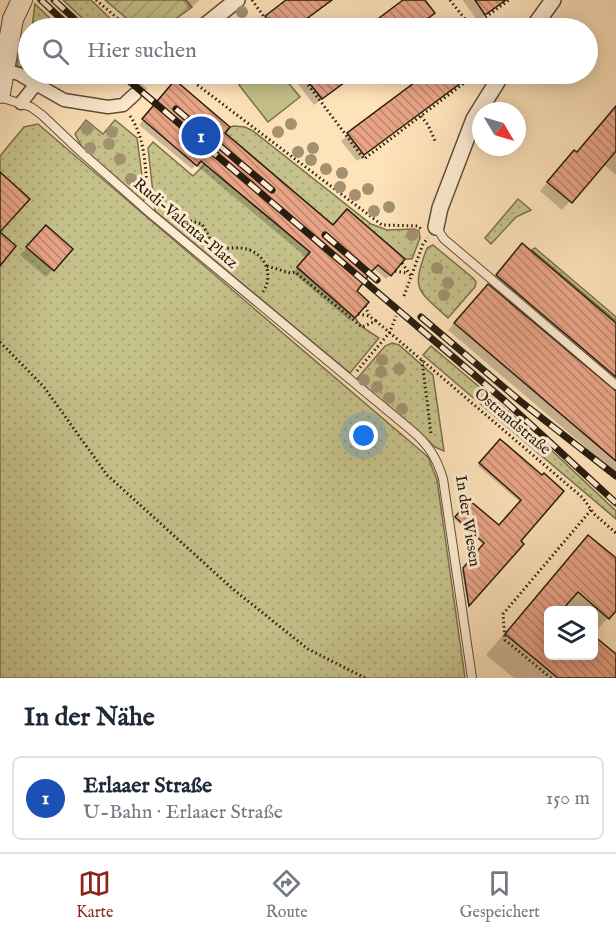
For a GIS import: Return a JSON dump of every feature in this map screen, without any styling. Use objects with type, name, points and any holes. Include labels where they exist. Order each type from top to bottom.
[{"type":"street","points":[[0,95],[12,9],[22,0]]},
{"type":"street","points":[[214,18],[237,0]]},
{"type":"street","points":[[540,18],[553,0]]},
{"type":"street","points":[[4,70],[18,74]]},
{"type":"street","points":[[21,103],[36,84],[64,100],[108,107],[123,105],[135,94]]},
{"type":"street","points":[[432,232],[474,118],[496,84]]},
{"type":"lane","name":"Rudi-Valenta-Platz","points":[[0,95],[21,103],[42,115],[150,213],[350,379]]},
{"type":"lane","points":[[432,232],[444,239],[616,385]]},
{"type":"lane","name":"In der Wiesen","points":[[350,379],[418,436],[433,453],[442,479],[472,678]]},
{"type":"path","points":[[96,0],[117,18]]},
{"type":"path","points":[[252,0],[265,18]]},
{"type":"path","points":[[450,0],[464,18]]},
{"type":"path","points":[[485,18],[509,0]]},
{"type":"path","points":[[196,84],[382,225],[418,226],[432,232],[423,244],[404,296]]},
{"type":"path","points":[[308,84],[364,159],[463,84]]},
{"type":"path","points":[[123,105],[137,125],[142,142],[150,213]]},
{"type":"path","points":[[421,115],[428,124],[436,143]]},
{"type":"path","points":[[173,231],[191,221],[202,224],[212,242],[219,247],[243,248],[256,253],[267,266],[269,277],[268,285],[255,301]]},
{"type":"path","points":[[402,263],[411,277]]},
{"type":"path","points":[[267,266],[290,273],[296,272],[362,327],[376,321]]},
{"type":"path","points":[[395,271],[407,273]]},
{"type":"path","points":[[358,314],[369,316],[366,306]]},
{"type":"path","name":"Ostrandstraße","points":[[369,316],[583,498],[591,510],[616,532]]},
{"type":"path","points":[[350,379],[390,332],[396,316]]},
{"type":"path","points":[[0,342],[44,387],[107,475],[234,590],[308,649],[365,678]]},
{"type":"path","points":[[422,360],[433,453]]},
{"type":"path","points":[[550,678],[505,640],[503,614],[591,510]]},
{"type":"shaded area","points":[[63,0],[91,0],[110,18],[82,18]]},
{"type":"shaded area","points":[[105,0],[186,0],[192,7],[177,18],[126,18]]},
{"type":"shaded area","points":[[35,4],[50,18],[33,18]]},
{"type":"shaded area","points":[[289,84],[300,97],[268,122],[239,85]]},
{"type":"shaded area","points":[[86,120],[103,134],[115,120],[137,138],[145,199],[143,201],[83,149],[75,134]]},
{"type":"shaded area","points":[[38,124],[428,457],[437,480],[465,678],[0,678],[0,156],[24,127]]},
{"type":"shaded area","points":[[234,126],[245,127],[253,131],[371,224],[387,230],[414,229],[419,231],[420,238],[412,259],[405,259],[347,209],[333,225],[225,133]]},
{"type":"shaded area","points":[[153,142],[193,176],[205,164],[310,252],[297,268],[355,318],[362,327],[379,338],[350,373],[155,211],[148,148]]},
{"type":"shaded area","points":[[518,199],[531,210],[516,217],[491,244],[485,238]]},
{"type":"shaded area","points":[[433,245],[476,282],[475,287],[448,318],[429,301],[418,281],[427,248]]},
{"type":"shaded area","points":[[535,248],[616,317],[616,321],[532,250]]},
{"type":"shaded area","points":[[392,343],[399,345],[433,375],[444,451],[435,447],[356,380],[385,346]]},
{"type":"shaded area","points":[[431,346],[530,430],[616,511],[616,519],[423,355]]},
{"type":"building","points":[[286,0],[332,0],[308,18],[267,18],[265,16]]},
{"type":"building","points":[[403,0],[425,0],[435,13],[428,18],[379,18]]},
{"type":"building","points":[[475,0],[506,0],[485,15]]},
{"type":"building","points":[[172,84],[180,84],[230,127],[225,133],[333,225],[347,209],[405,259],[391,276],[378,265],[372,271],[357,291],[369,302],[355,318],[297,267],[310,252],[201,161],[197,166],[142,119]]},
{"type":"building","points":[[310,84],[342,84],[322,99]]},
{"type":"building","points":[[413,84],[460,84],[364,155],[347,133]]},
{"type":"building","points":[[616,106],[616,151],[572,203],[547,182],[574,150],[577,152]]},
{"type":"building","points":[[0,172],[30,199],[0,232]]},
{"type":"building","points":[[46,225],[73,249],[54,271],[26,247]]},
{"type":"building","points":[[0,232],[16,246],[0,266]]},
{"type":"building","points":[[522,243],[616,323],[616,377],[496,275]]},
{"type":"building","points":[[488,284],[616,391],[616,461],[454,323]]},
{"type":"building","points":[[500,439],[564,491],[521,541],[524,544],[469,606],[463,568],[484,543],[455,517],[469,500],[499,525],[521,500],[479,463]]},
{"type":"building","points":[[588,535],[616,558],[616,611],[609,619],[598,609],[598,606],[594,606],[578,592],[566,606],[544,606],[544,660],[598,660],[598,639],[616,654],[616,678],[558,678],[505,634]]},
{"type":"tunnel","points":[[135,94],[143,84]]},
{"type":"railway","points":[[41,0],[60,18]]},
{"type":"railway","points":[[54,0],[73,18]]},
{"type":"railway","points":[[133,84],[505,401],[616,503]]},
{"type":"railway","points":[[176,109],[272,190]]},
{"type":"railway","points":[[325,235],[377,280]]},
{"type":"railway","points":[[421,317],[520,401],[616,476]]},
{"type":"place","name":"Erlaaer Straße","points":[[201,136]]}]
